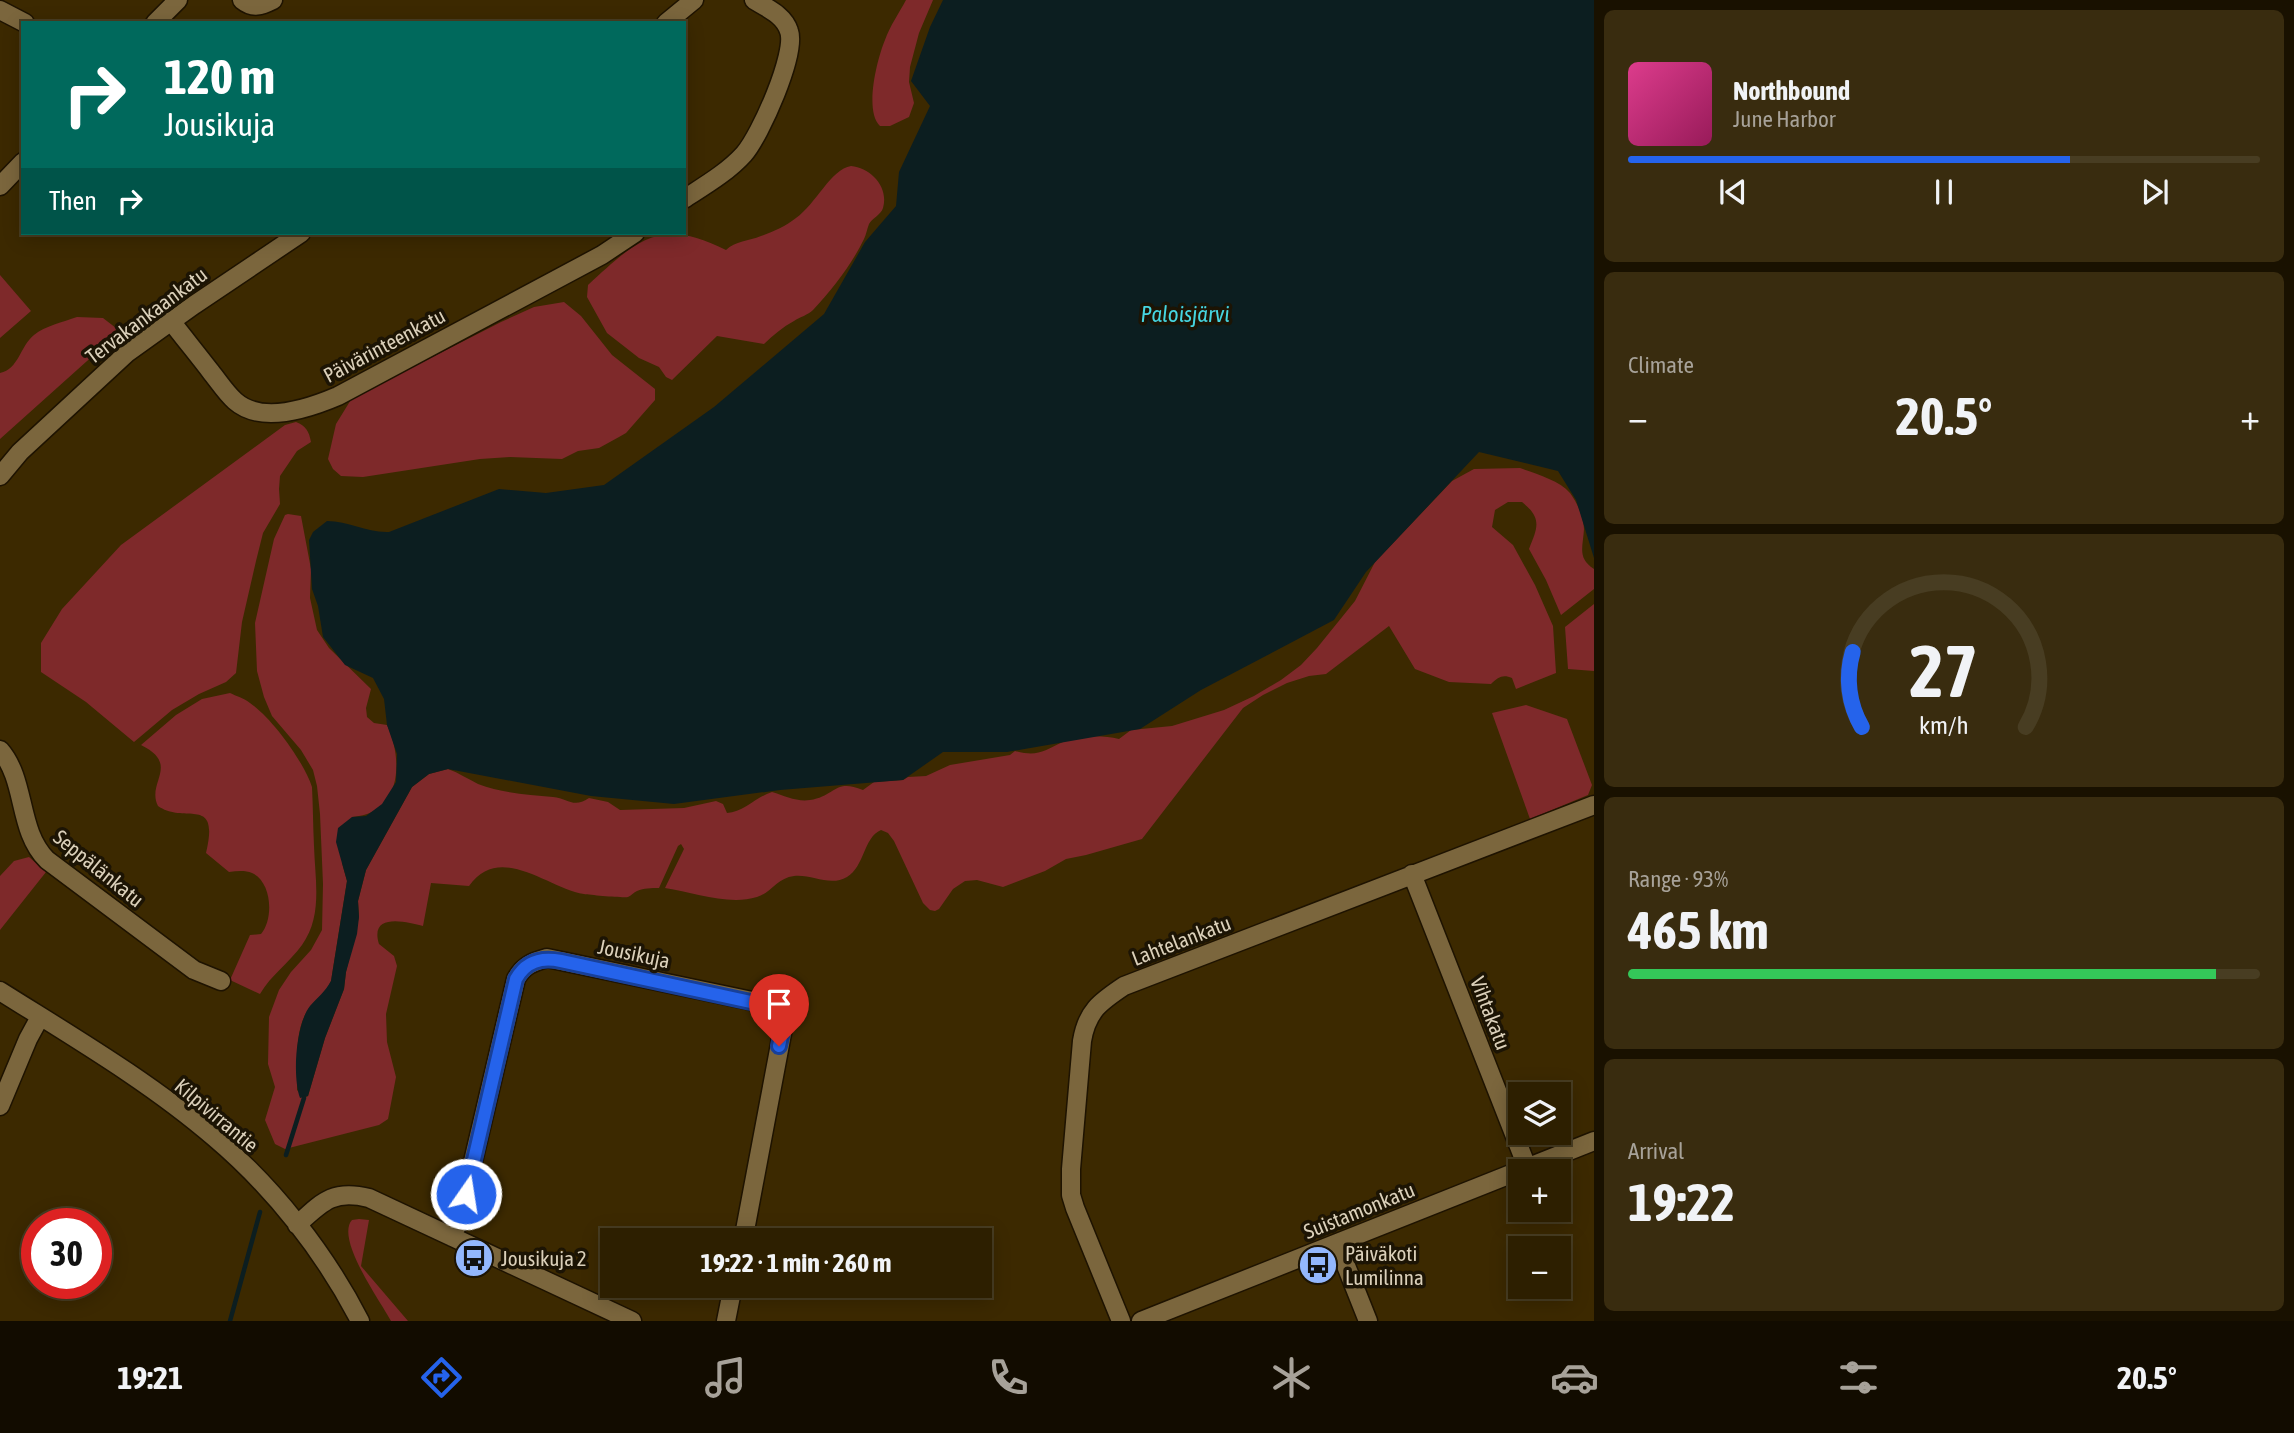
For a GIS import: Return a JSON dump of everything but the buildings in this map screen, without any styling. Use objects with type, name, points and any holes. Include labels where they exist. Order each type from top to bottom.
[{"type":"street","points":[[157,21],[178,0]]},
{"type":"street","points":[[242,0],[254,6],[273,0]]},
{"type":"street","points":[[668,21],[694,0]]},
{"type":"street","points":[[686,199],[732,165],[751,145],[785,67],[792,43],[787,25],[771,10],[754,0]]},
{"type":"street","points":[[0,10],[21,21]]},
{"type":"street","points":[[0,186],[21,164]]},
{"type":"street","name":"Tervakankaankatu","points":[[0,476],[20,452],[127,353],[298,235]]},
{"type":"street","name":"Päivärinteenkatu","points":[[171,321],[228,394],[242,406],[263,412],[281,413],[309,409],[338,397],[602,256],[632,235]]},
{"type":"street","name":"Seppälänkatu","points":[[0,750],[13,775],[29,835],[37,850],[194,970],[221,981]]},
{"type":"street","name":"Lahtelankatu","points":[[1121,1321],[1072,1195],[1071,1169],[1082,1041],[1084,1029],[1094,1008],[1124,986],[1594,805]]},
{"type":"street","name":"Vihtakatu","points":[[1412,874],[1524,1159]]},
{"type":"street","name":"Jousikuja","points":[[452,1237],[459,1221],[516,979],[522,969],[534,961],[547,958],[757,1002],[774,1007],[781,1013],[784,1023],[745,1228]]},
{"type":"street","name":"Kilpivirrantie","points":[[0,991],[111,1062],[207,1132],[262,1184],[297,1225],[322,1258],[360,1321]]},
{"type":"street","points":[[0,1106],[40,1017]]},
{"type":"street","name":"Suistamonkatu","points":[[1548,1159],[1594,1141]]},
{"type":"street","name":"Suistamonkatu","points":[[1141,1321],[1508,1175]]},
{"type":"street","points":[[297,1225],[332,1197],[348,1194],[380,1203],[632,1321]]},
{"type":"street","points":[[1337,1243],[1368,1321]]},
{"type":"street","points":[[726,1321],[731,1298]]},
{"type":"shaded area","points":[[906,0],[933,0],[919,33],[910,67],[909,82],[914,103],[909,117],[890,126],[880,126],[875,119],[872,97],[876,72],[887,35]]},
{"type":"shaded area","points":[[851,166],[865,170],[877,180],[883,193],[882,210],[870,222],[854,258],[811,312],[786,326],[764,344],[717,336],[672,380],[666,377],[659,367],[639,358],[607,333],[587,297],[588,285],[620,256],[650,238],[666,235],[683,235],[703,240],[726,250],[738,243],[775,231],[803,212],[837,173]]},
{"type":"shaded area","points":[[0,275],[31,311],[0,338]]},
{"type":"shaded area","points":[[564,302],[581,316],[612,355],[655,389],[655,400],[626,433],[599,448],[578,451],[562,459],[480,459],[363,477],[341,476],[333,469],[328,459],[336,424],[352,398],[534,307]]},
{"type":"shaded area","points":[[77,317],[103,318],[125,335],[106,344],[0,439],[0,373],[11,367],[25,345],[38,332]]},
{"type":"shaded area","points":[[296,422],[307,429],[311,442],[297,451],[280,476],[280,504],[263,533],[242,622],[236,673],[226,682],[172,710],[134,742],[86,702],[41,672],[41,643],[62,609],[121,545],[285,425]]},
{"type":"shaded area","points":[[1520,468],[1554,481],[1570,493],[1583,520],[1583,556],[1594,569],[1594,589],[1561,615],[1529,549],[1536,529],[1533,513],[1522,502],[1508,502],[1495,510],[1492,527],[1513,545],[1553,626],[1556,673],[1516,689],[1512,678],[1506,676],[1491,684],[1449,682],[1415,669],[1389,626],[1326,674],[1287,683],[1243,708],[1142,839],[1066,859],[1045,871],[1003,887],[977,880],[965,881],[953,889],[935,911],[923,903],[894,841],[888,833],[881,830],[871,839],[857,866],[847,877],[828,881],[801,876],[788,877],[762,895],[746,899],[723,899],[665,888],[684,849],[681,844],[659,888],[640,890],[628,897],[584,894],[509,868],[495,868],[481,873],[469,886],[431,883],[423,926],[399,922],[384,923],[377,934],[379,944],[394,956],[397,966],[386,1014],[387,1042],[396,1077],[388,1119],[379,1125],[285,1149],[275,1144],[265,1120],[275,1087],[268,1064],[269,1017],[279,990],[311,950],[322,930],[323,884],[320,814],[313,770],[301,750],[272,716],[257,671],[255,623],[274,539],[285,515],[301,516],[311,569],[310,598],[317,630],[329,648],[371,689],[366,708],[367,717],[374,723],[387,725],[396,754],[394,783],[389,796],[381,806],[368,814],[352,817],[342,863],[347,881],[331,981],[310,1007],[299,1036],[297,1090],[304,1098],[308,1096],[325,1038],[344,989],[359,917],[358,901],[366,870],[412,787],[429,774],[448,769],[496,790],[558,798],[575,803],[589,798],[608,802],[620,810],[684,808],[716,801],[723,804],[727,813],[739,810],[772,792],[810,800],[840,787],[863,790],[874,782],[926,776],[950,765],[1010,755],[1015,751],[1040,752],[1077,738],[1098,736],[1119,739],[1131,730],[1172,726],[1224,710],[1254,696],[1301,665],[1355,601],[1375,562],[1452,481],[1474,469]]},
{"type":"shaded area","points":[[1594,604],[1594,671],[1568,669],[1565,627]]},
{"type":"shaded area","points":[[230,693],[243,698],[259,710],[277,730],[295,753],[312,787],[316,885],[313,922],[302,945],[260,994],[230,980],[250,935],[261,934],[268,919],[269,901],[264,884],[252,873],[229,872],[206,853],[209,835],[208,823],[204,817],[168,811],[158,806],[155,797],[161,767],[153,752],[141,745],[176,715],[202,699]]},
{"type":"shaded area","points":[[1526,705],[1567,719],[1592,785],[1588,795],[1530,819],[1492,713]]},
{"type":"shaded area","points":[[29,857],[46,872],[0,930],[0,876],[14,861]]},
{"type":"shaded area","points":[[352,1220],[369,1220],[361,1266],[408,1321],[391,1321],[361,1270],[354,1255],[348,1229]]},
{"type":"water","name":"Paloisjärvi","points":[[943,0],[1594,0],[1594,558],[1576,500],[1558,471],[1479,452],[1366,572],[1334,620],[1201,690],[1140,729],[1007,752],[943,752],[903,780],[780,790],[674,804],[591,796],[448,769],[429,774],[412,787],[366,870],[358,901],[357,934],[344,989],[325,1038],[308,1096],[300,1098],[296,1077],[301,1025],[310,1006],[331,981],[347,881],[336,842],[338,828],[352,817],[366,816],[382,804],[396,782],[397,754],[387,725],[384,699],[373,678],[345,665],[323,637],[312,589],[309,540],[313,532],[327,521],[389,532],[499,489],[546,493],[604,485],[714,407],[824,314],[865,242],[896,206],[899,172],[930,106],[911,81],[930,27]]},
{"type":"waterway","points":[[286,1155],[304,1098]]},
{"type":"waterway","points":[[230,1321],[260,1212]]},
{"type":"place","name":"Jousikuja 2","points":[[474,1258]]},
{"type":"place","name":"Päiväkoti Lumilinna","points":[[1318,1265]]},
{"type":"route","points":[[466,1194],[516,979],[522,969],[534,961],[547,958],[774,1007],[781,1013],[784,1023],[779,1046]]}]
